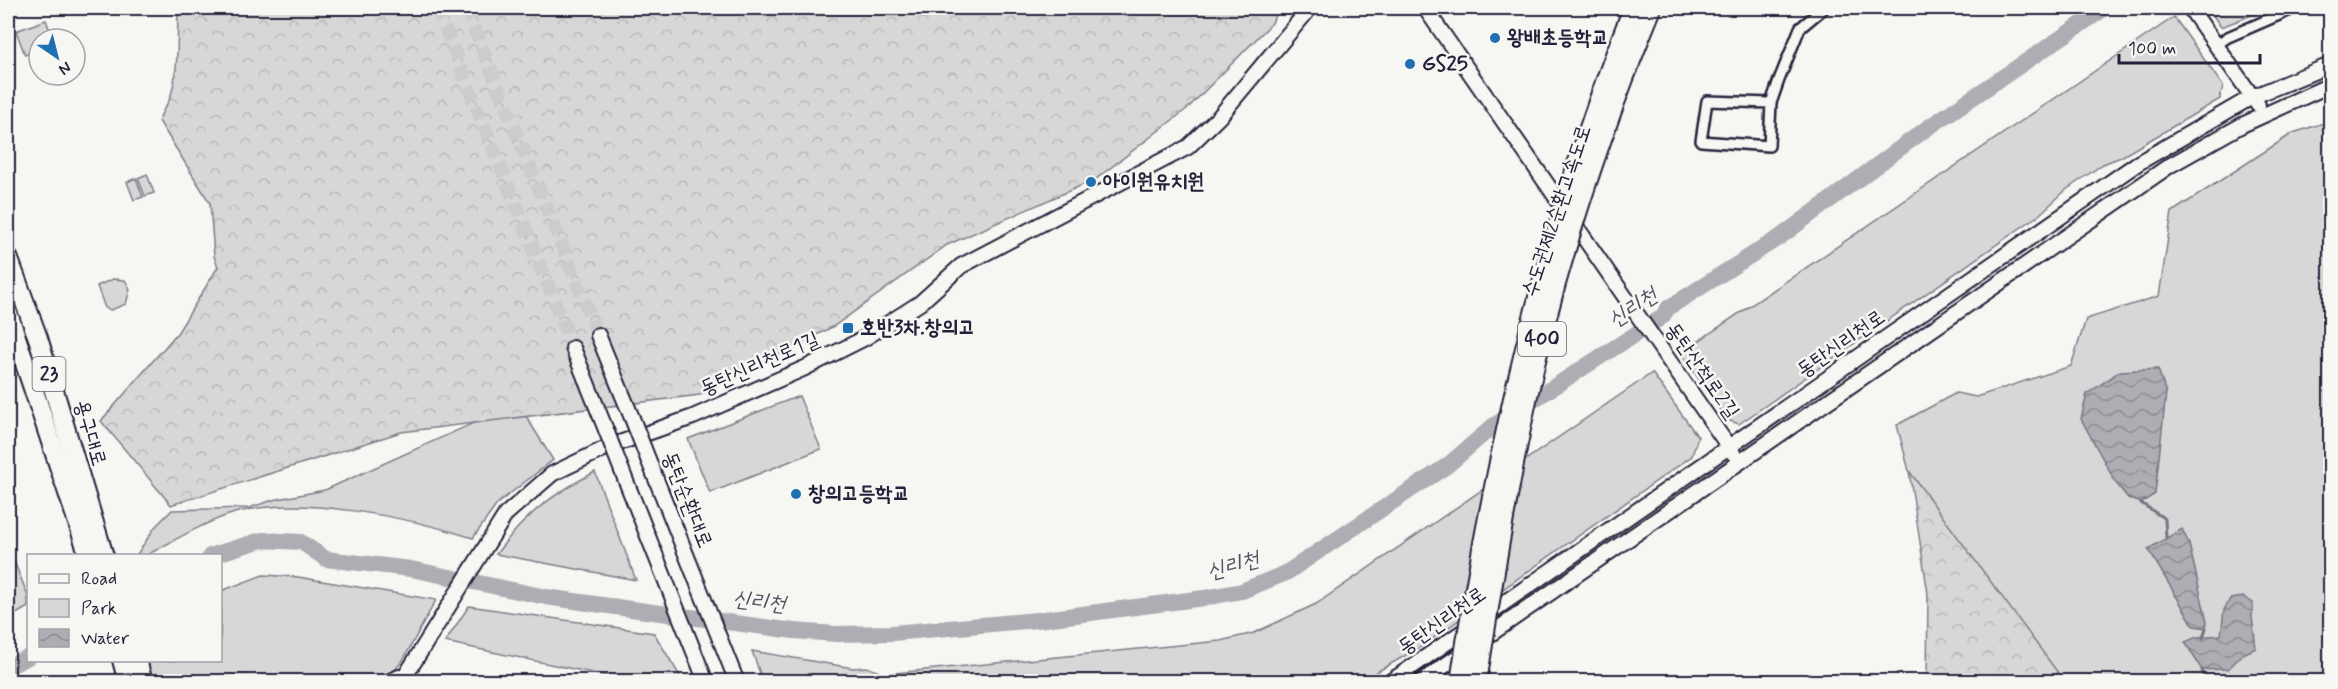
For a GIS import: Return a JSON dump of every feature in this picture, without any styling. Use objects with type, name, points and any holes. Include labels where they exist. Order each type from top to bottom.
[{"type":"highway","name":"수도권제2순환고속도로","points":[[1460,681],[1473,592],[1543,273],[1589,128],[1633,8]]},
{"type":"highway","name":"수도권제2순환고속도로","points":[[1477,681],[1525,411],[1554,292],[1607,128],[1652,8]]},
{"type":"highway","name":"용구대로","points":[[8,257],[38,338],[77,495],[89,554]]},
{"type":"highway","name":"용구대로","points":[[8,313],[77,495],[104,554]]},
{"type":"highway","points":[[123,662],[128,681]]},
{"type":"highway","points":[[138,662],[143,681]]},
{"type":"main road","name":"동탄신리천로1길","points":[[388,681],[394,678],[407,680],[447,609],[506,514],[552,474],[608,447],[693,417],[865,338],[920,303],[961,266],[1188,147],[1219,117],[1310,8]]},
{"type":"main road","name":"동탄산척로2길","points":[[1425,8],[1739,462]]},
{"type":"main road","points":[[2192,10],[2264,114]]},
{"type":"main road","name":"동탄신리천로","points":[[1390,681],[2138,163],[2252,97],[2331,64]]},
{"type":"main road","name":"동탄신리천로","points":[[1421,681],[2169,166],[2264,114],[2331,85]]},
{"type":"main road","name":"동탄순환대로","points":[[598,335],[737,681]]},
{"type":"main road","points":[[573,348],[706,680]]},
{"type":"main road","points":[[1771,418],[1772,428],[1784,431]]},
{"type":"main road","points":[[1688,476],[1698,478],[1699,490]]},
{"type":"street","points":[[1771,103],[1707,100],[1701,141],[1769,146],[1771,103],[1800,28],[1824,8]]},
{"type":"street","points":[[2216,45],[2228,37],[2295,8]]},
{"type":"green space","points":[[178,8],[1278,8],[1272,23],[1188,108],[1096,179],[947,245],[834,326],[700,395],[401,432],[171,505],[101,421],[178,332],[218,267],[214,256],[210,203],[159,121],[174,84]]},
{"type":"green space","points":[[2208,8],[2270,8],[2221,27]]},
{"type":"green space","points":[[2174,17],[2223,86],[2220,99],[2121,157],[2103,164],[2066,190],[2039,215],[1739,424],[1727,420],[1681,353]]},
{"type":"green space","points":[[46,20],[49,27],[27,27],[27,54],[25,55],[16,31]]},
{"type":"green space","points":[[2330,121],[2330,681],[2060,681],[1909,471],[1897,425],[1956,393],[1976,397],[2071,366],[2086,319],[2159,296],[2172,212],[2293,133]]},
{"type":"green space","points":[[147,174],[154,193],[145,196],[138,178]]},
{"type":"green space","points":[[136,178],[143,197],[134,200],[127,182]]},
{"type":"green space","points":[[113,279],[125,280],[130,289],[126,304],[111,310],[105,308],[97,286]]},
{"type":"green space","points":[[1652,373],[1698,437],[1692,456],[1422,646],[1361,681],[763,682],[752,651],[853,668],[867,667],[884,674],[1220,641],[1254,633],[1316,604]]},
{"type":"green space","points":[[799,396],[821,449],[710,493],[688,439]]},
{"type":"green space","points":[[518,403],[553,460],[498,503],[473,538],[419,523],[356,511],[324,507],[264,507],[214,520],[149,554],[137,554],[155,527],[172,510],[249,508],[273,500],[325,490]]},
{"type":"green space","points":[[1909,471],[2064,681],[1927,681],[1928,594]]},
{"type":"green space","points":[[595,472],[636,580],[496,554],[529,516],[565,489]]},
{"type":"green space","points":[[8,546],[27,594],[27,608],[8,619]]},
{"type":"green space","points":[[263,575],[298,577],[436,600],[403,660],[386,681],[142,681],[135,662],[222,662],[222,591]]},
{"type":"green space","points":[[469,606],[654,633],[683,681],[630,681],[445,642]]},
{"type":"water","points":[[2158,369],[2166,393],[2155,494],[2141,503],[2128,498],[2116,483],[2081,419],[2087,394],[2120,371]]},
{"type":"water","points":[[2182,529],[2189,544],[2207,622],[2206,628],[2194,626],[2148,549]]},
{"type":"water","points":[[2244,597],[2253,603],[2252,617],[2256,648],[2243,654],[2228,669],[2202,670],[2185,642],[2197,637],[2221,635],[2224,610],[2230,599]]},
{"type":"waterway","name":"신리천","points":[[216,554],[262,540],[301,542],[326,559],[411,569],[546,597],[794,631],[836,634],[893,633],[1037,620],[1242,591],[1286,573],[1448,465],[1493,426],[1662,317],[1668,308],[1780,237],[1926,129],[2105,8]]},
{"type":"waterway","points":[[2141,503],[2165,519],[2166,538]]},
{"type":"waterway","points":[[2203,638],[2206,628]]},
{"type":"waterway","name":"신리천","points":[[8,667],[27,658]]},
{"type":"waterway","points":[[2202,670],[2204,682]]},
{"type":"tunnel","points":[[437,8],[573,348]]},
{"type":"tunnel","points":[[466,8],[598,335]]},
{"type":"place","name":"왕배초등학교","points":[[1495,38]]},
{"type":"place","name":"GS25","points":[[1410,64]]},
{"type":"place","name":"아이원유치원","points":[[1091,182]]},
{"type":"place","name":"호반3차.창의고","points":[[848,328]]},
{"type":"place","name":"창의고등학교","points":[[796,494]]}]
